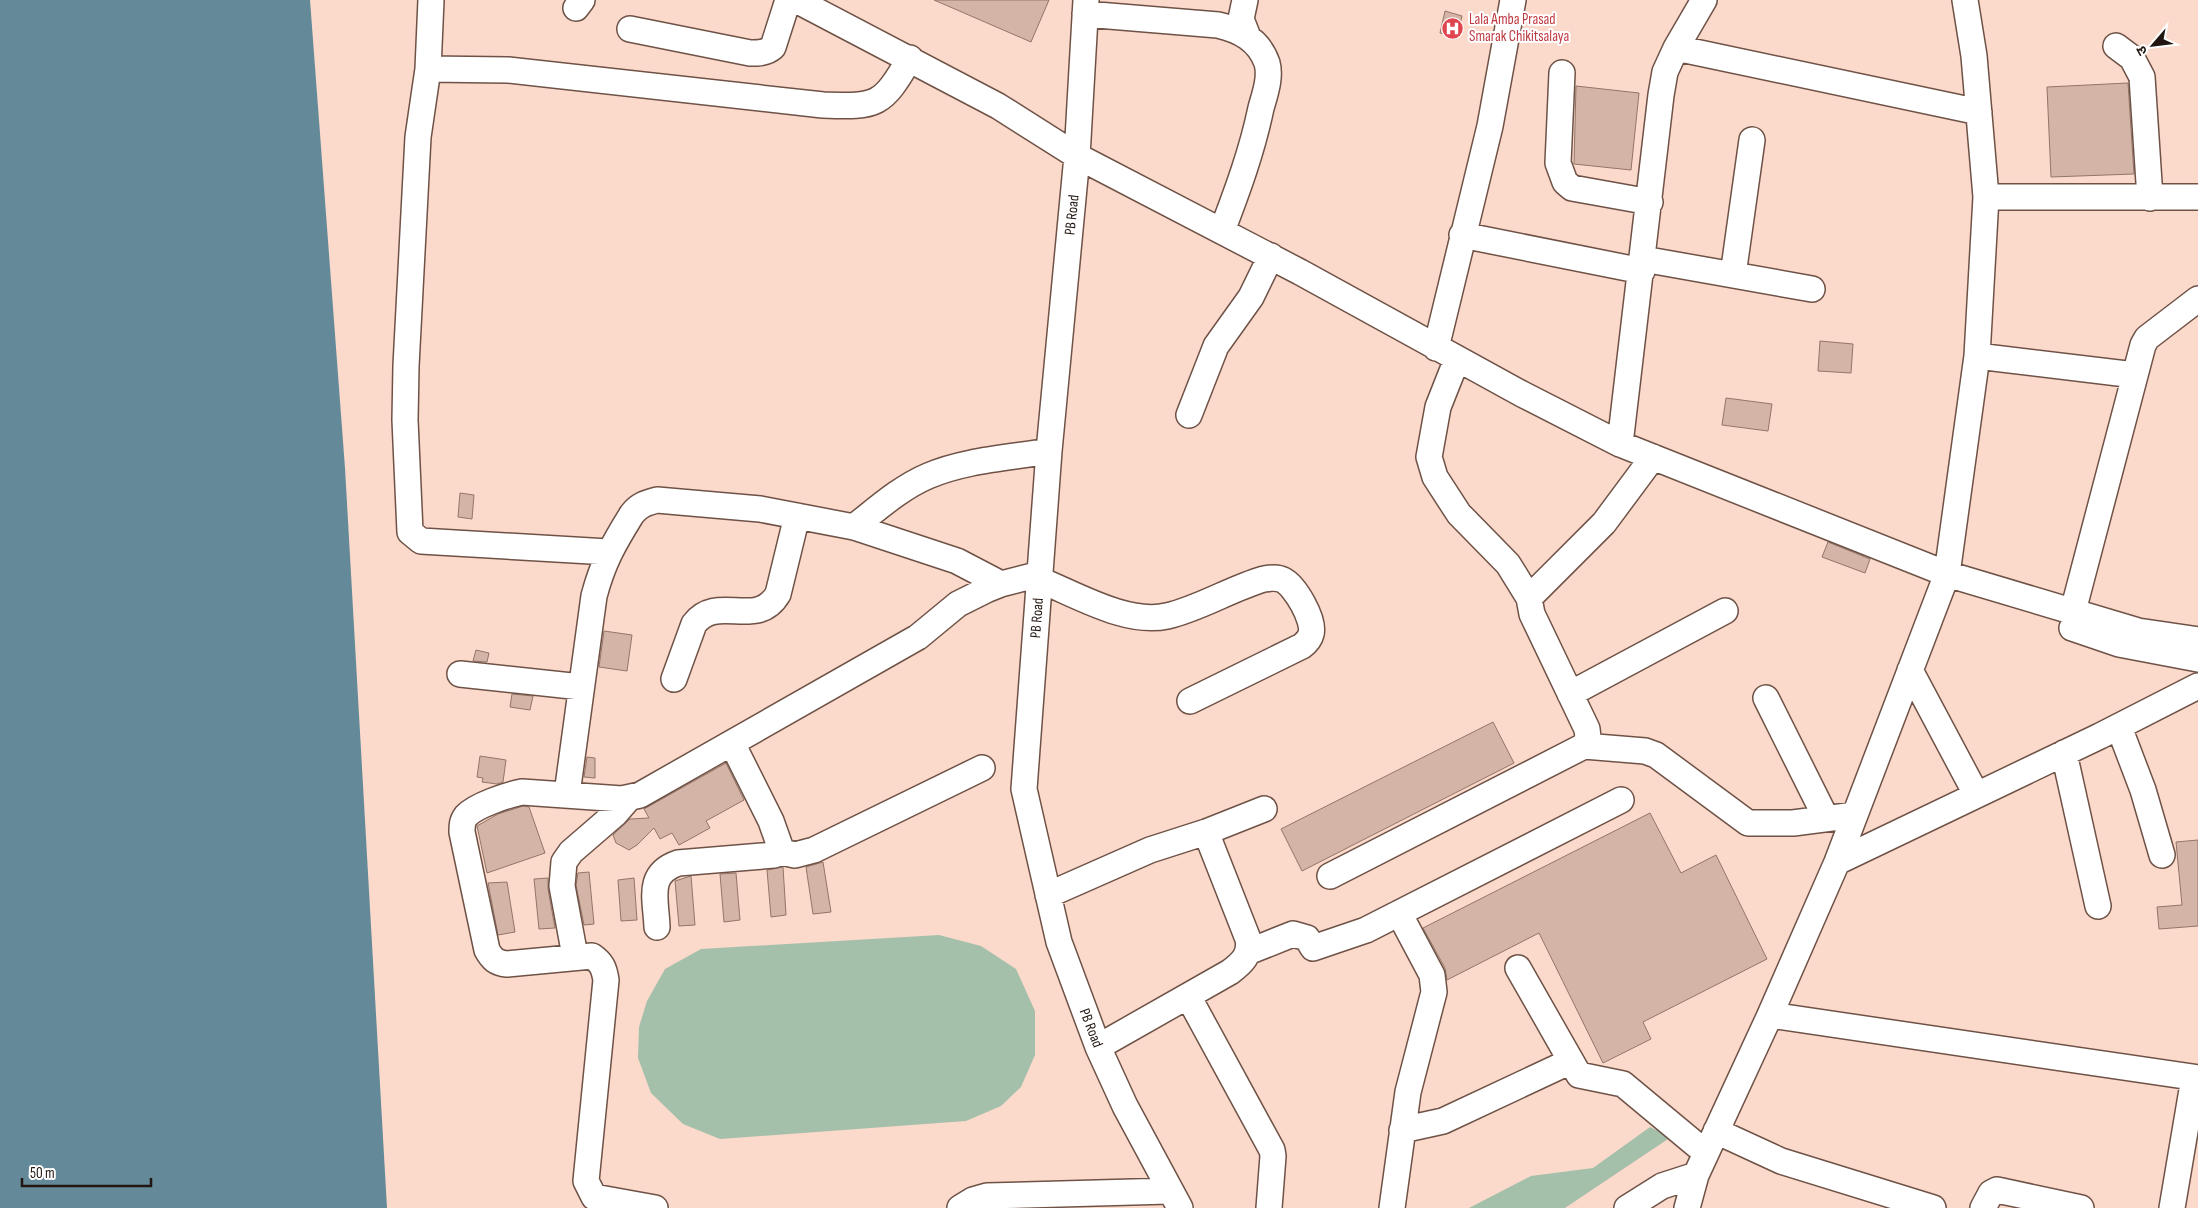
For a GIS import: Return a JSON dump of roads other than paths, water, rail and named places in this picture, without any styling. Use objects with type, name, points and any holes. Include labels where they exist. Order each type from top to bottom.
[{"type":"street","points":[[431,0],[428,69],[418,137],[406,366],[406,429],[410,532],[421,541],[608,552]]},
{"type":"street","points":[[630,29],[750,53],[760,53],[768,51],[773,47],[788,0]]},
{"type":"street","points":[[796,0],[910,58],[998,106],[1077,156],[1271,256],[1447,354],[1620,444],[1966,592],[2119,644],[2198,658]]},
{"type":"street","points":[[1245,0],[1241,19],[1248,37]]},
{"type":"street","points":[[1513,0],[1490,126],[1462,235],[1447,354],[1429,457],[1435,478],[1459,514],[1508,564],[1529,598],[1532,614],[1587,729],[1588,738],[1584,746]]},
{"type":"street","points":[[1620,444],[1665,72],[1676,48],[1704,0]]},
{"type":"street","points":[[1694,1206],[1706,1153],[1770,1015],[1836,862],[1944,582],[1977,356],[1986,197],[1974,56],[1965,0]]},
{"type":"street","points":[[1085,7],[1218,25],[1236,30],[1248,37],[1261,50],[1267,64],[1268,80],[1250,157],[1222,231]]},
{"type":"street","name":"PB Road","points":[[1085,7],[1077,156],[1049,451],[1024,789],[1059,942],[1098,1047],[1125,1106],[1174,1199]]},
{"type":"street","points":[[2116,46],[2132,58],[2142,77],[2150,198]]},
{"type":"street","points":[[1676,48],[1979,112]]},
{"type":"street","points":[[428,69],[508,70],[774,98],[823,105],[855,106],[882,98],[892,90],[910,58]]},
{"type":"street","points":[[1562,73],[1558,163],[1565,182],[1572,188],[1650,202]]},
{"type":"street","points":[[1733,275],[1752,140]]},
{"type":"street","points":[[1986,197],[2198,197]]},
{"type":"street","points":[[1462,235],[1643,265],[1733,275],[1812,289]]},
{"type":"street","points":[[1189,415],[1216,346],[1251,298],[1271,256]]},
{"type":"street","points":[[2072,611],[2135,375],[2147,338],[2198,299]]},
{"type":"street","points":[[1977,356],[2135,375]]},
{"type":"street","points":[[854,527],[909,486],[926,477],[965,465],[1049,451]]},
{"type":"street","points":[[1529,598],[1604,524],[1653,457]]},
{"type":"street","points":[[567,794],[594,596],[608,552],[636,508],[657,500],[760,509],[854,527],[957,561],[1001,584]]},
{"type":"street","points":[[674,679],[694,624],[698,618],[719,610],[758,611],[766,608],[773,602],[778,594],[797,516]]},
{"type":"street","points":[[655,1208],[604,1200],[594,1196],[586,1181],[606,980],[600,962],[592,956],[575,956],[499,964],[492,958],[487,950],[462,832],[462,821],[467,815],[508,795],[522,792],[622,799],[640,795],[918,637],[958,604],[1001,584],[1040,577],[1115,610],[1141,618],[1169,616],[1264,579],[1273,577],[1289,584],[1309,617],[1311,634],[1307,642],[1190,701]]},
{"type":"street","points":[[1944,582],[2072,611],[2138,630],[2198,640]]},
{"type":"street","points":[[1570,694],[1726,611]]},
{"type":"street","points":[[1910,670],[1976,794]]},
{"type":"street","points":[[460,674],[581,687]]},
{"type":"street","points":[[1836,862],[2119,727],[2198,686]]},
{"type":"street","points":[[1766,698],[1826,818]]},
{"type":"street","points":[[2119,727],[2140,782],[2162,855]]},
{"type":"street","points":[[732,743],[772,821],[782,852]]},
{"type":"street","points":[[1330,876],[1584,746],[1645,751],[1656,755],[1748,822],[1793,823],[1855,815]]},
{"type":"street","points":[[2064,753],[2098,906]]},
{"type":"street","points":[[657,927],[655,882],[658,874],[666,867],[678,864],[774,855],[782,852],[795,855],[814,850],[982,768]]},
{"type":"street","points":[[575,956],[562,886],[564,862],[571,852],[615,814],[629,798]]},
{"type":"street","points":[[1248,952],[1293,934],[1307,938],[1313,948],[1366,930],[1621,800]]},
{"type":"street","points":[[1048,895],[1150,850],[1206,832],[1264,809]]},
{"type":"street","points":[[1098,1047],[1236,968],[1241,964],[1248,952],[1248,939],[1206,832]]},
{"type":"street","points":[[1392,1208],[1408,1092],[1434,992],[1432,975],[1399,912]]},
{"type":"street","points":[[1518,968],[1579,1074],[1624,1084],[1706,1153],[1781,1160],[1933,1208]]},
{"type":"street","points":[[1188,996],[1272,1150],[1269,1208]]},
{"type":"street","points":[[1770,1015],[2196,1078],[2172,1208]]},
{"type":"street","points":[[1402,1130],[1444,1121],[1571,1061]]},
{"type":"street","points":[[1628,1208],[1662,1186],[1706,1153]]},
{"type":"street","points":[[1983,1208],[1991,1193],[1997,1190],[2081,1208]]},
{"type":"street","points":[[960,1208],[973,1200],[987,1196],[1174,1199]]},
{"type":"water","points":[[0,0],[310,0],[345,468],[387,1208],[0,1208]]},
{"type":"place","name":"Lala Amba Prasad Smarak Chikitsalaya","points":[[1453,28]]}]
